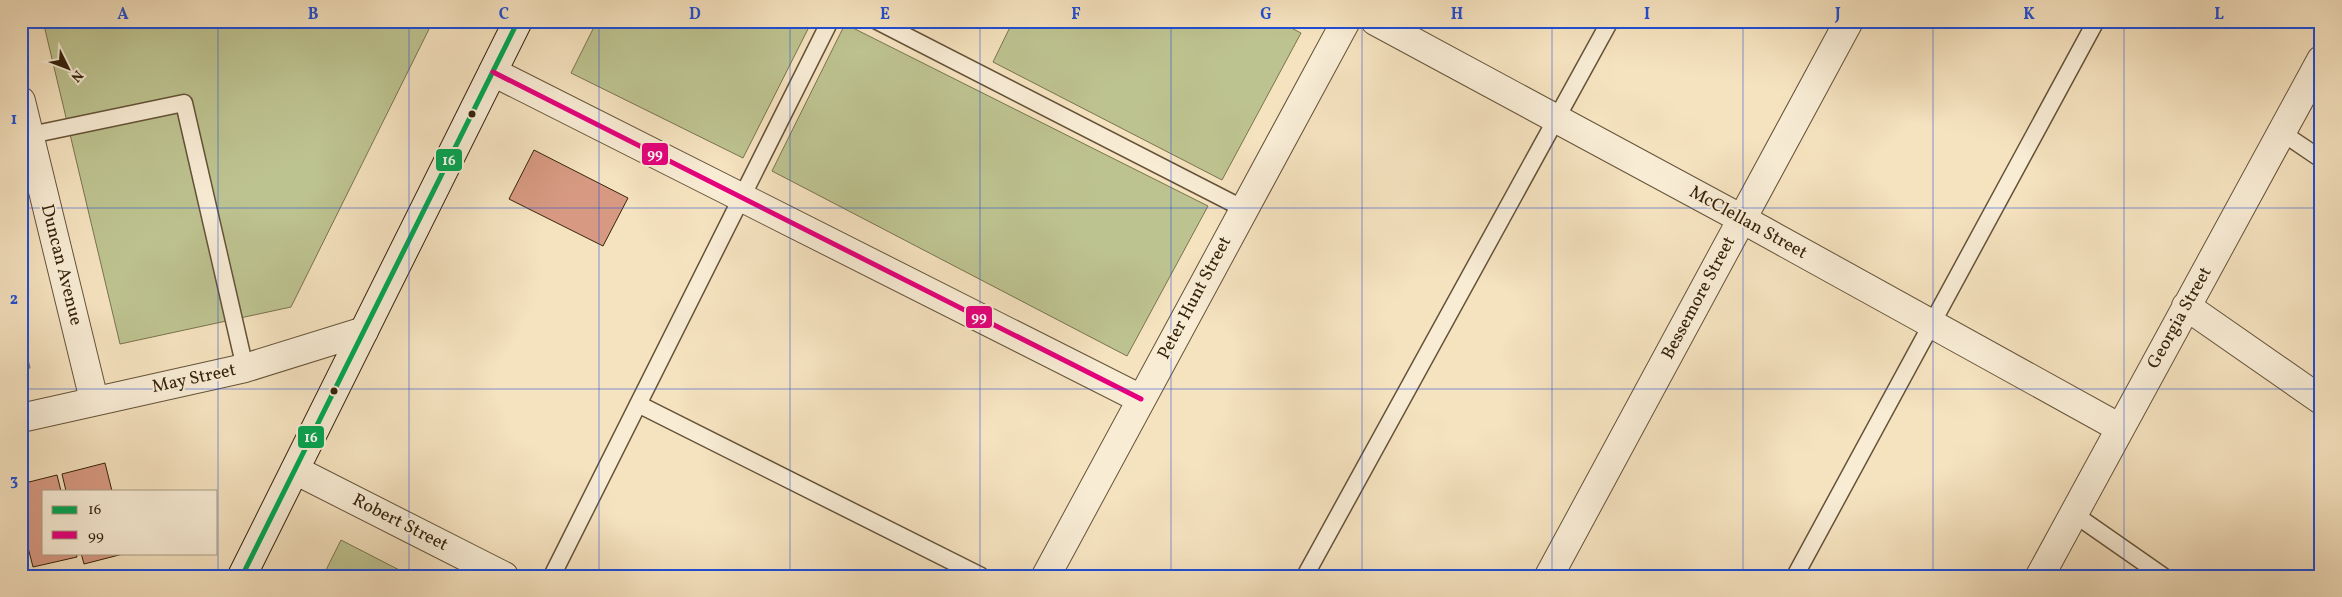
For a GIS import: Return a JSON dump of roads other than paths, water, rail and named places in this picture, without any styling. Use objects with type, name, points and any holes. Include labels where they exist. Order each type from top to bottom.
[{"type":"street","points":[[242,576],[518,21]]},
{"type":"street","name":"Peter Hunt Street","points":[[1046,576],[1346,21]]},
{"type":"street","name":"McClellan Street","points":[[1375,21],[1742,219],[2120,428]]},
{"type":"street","name":"Bessemore Street","points":[[1549,576],[1849,21]]},
{"type":"street","name":"Georgia Street","points":[[2040,576],[2321,60]]},
{"type":"street","points":[[493,72],[1141,399]]},
{"type":"street","name":"Duncan Avenue","points":[[21,101],[25,136],[94,400]]},
{"type":"street","points":[[2186,306],[2321,400]]},
{"type":"street","name":"May Street","points":[[21,418],[94,400],[245,368],[364,331]]},
{"type":"street","name":"Robert Street","points":[[295,470],[504,576]]},
{"type":"lane","points":[[552,576],[830,21]]},
{"type":"lane","points":[[876,21],[1244,209]]},
{"type":"lane","points":[[1305,576],[1610,21]]},
{"type":"lane","points":[[1795,576],[2096,21]]},
{"type":"lane","points":[[25,136],[184,103],[245,368]]},
{"type":"lane","points":[[2282,132],[2321,159]]},
{"type":"lane","points":[[638,404],[981,576]]},
{"type":"lane","points":[[2074,514],[2163,576]]}]
